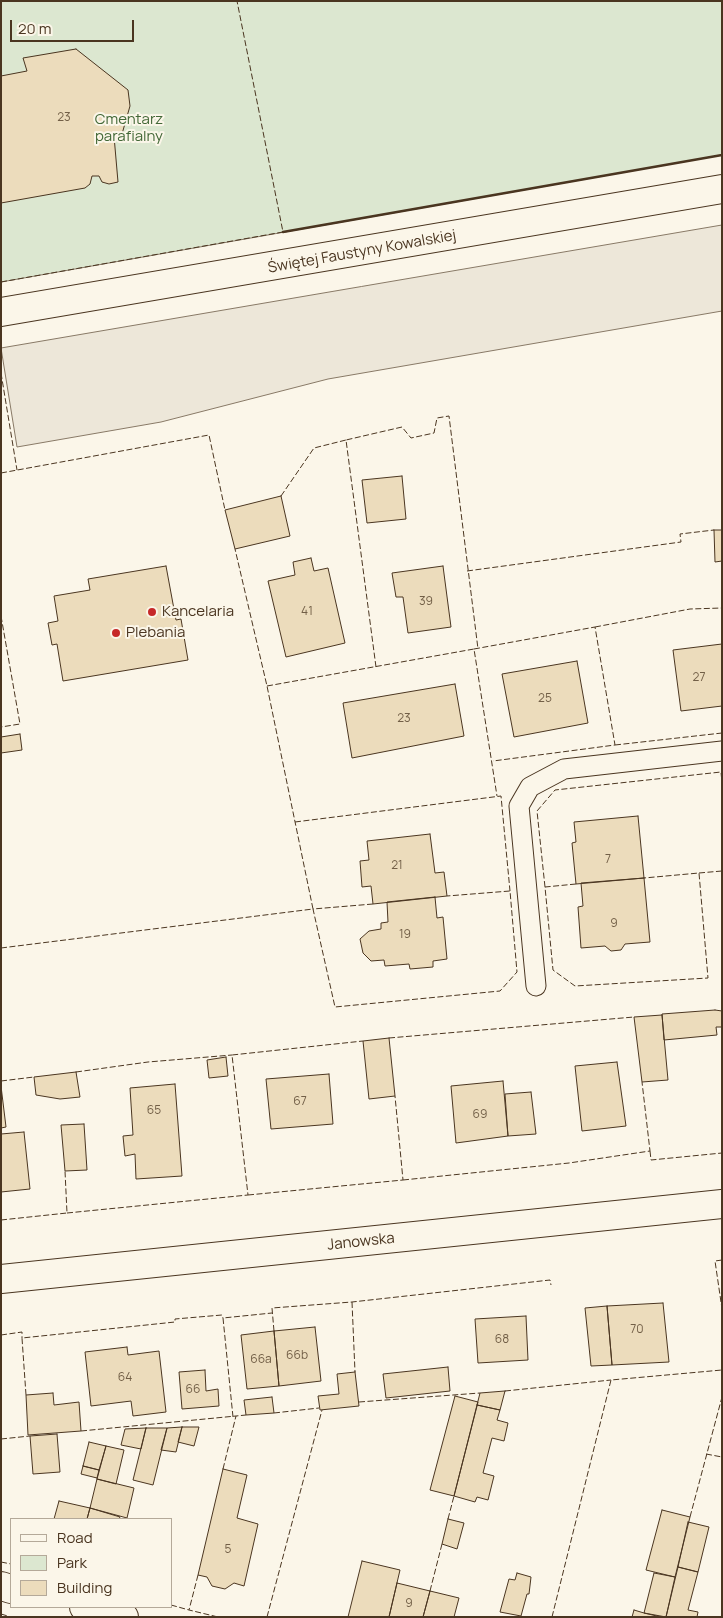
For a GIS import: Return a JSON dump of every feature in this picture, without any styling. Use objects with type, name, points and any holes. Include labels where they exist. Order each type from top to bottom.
[{"type":"street","name":"Świętej Faustyny Kowalskiej","points":[[1,312],[722,189]]},
{"type":"street","name":"Janowska","points":[[1,1279],[722,1204]]},
{"type":"street","points":[[88,1608],[124,1617]]},
{"type":"lane","points":[[536,986],[519,806],[530,787],[564,770],[722,751]]},
{"type":"green space","name":"Cmentarz parafialny","points":[[1,1],[722,1],[722,155],[1,282]]},
{"type":"shaded area","points":[[722,225],[722,311],[328,379],[161,422],[17,447],[1,348]]},
{"type":"building","points":[[76,49],[128,90],[130,106],[122,134],[114,136],[118,182],[109,184],[102,182],[99,176],[92,176],[90,184],[85,188],[1,203],[1,76],[27,71],[23,58]]},
{"type":"building","points":[[402,476],[406,519],[367,523],[362,480]]},
{"type":"building","points":[[281,496],[290,536],[235,549],[225,510]]},
{"type":"building","points":[[714,530],[722,530],[722,561],[715,562]]},
{"type":"building","points":[[311,558],[314,571],[328,568],[345,643],[286,657],[268,581],[295,575],[293,562]]},
{"type":"building","name":"Plebania","points":[[166,566],[176,620],[181,619],[188,660],[63,681],[57,644],[52,645],[48,623],[58,621],[54,596],[90,590],[88,579]]},
{"type":"building","points":[[443,566],[451,627],[408,633],[403,597],[396,597],[392,573]]},
{"type":"building","points":[[722,644],[722,706],[681,711],[673,650]]},
{"type":"building","points":[[577,661],[588,723],[514,737],[502,674]]},
{"type":"building","points":[[455,684],[464,736],[352,758],[343,703]]},
{"type":"building","points":[[20,734],[22,750],[1,753],[1,737]]},
{"type":"building","points":[[638,816],[644,878],[576,884],[572,843],[576,842],[574,822]]},
{"type":"building","points":[[430,834],[435,873],[444,872],[447,896],[373,904],[371,886],[362,887],[360,861],[369,860],[367,841]]},
{"type":"building","points":[[644,878],[650,942],[625,944],[621,950],[611,951],[605,946],[581,948],[578,907],[583,906],[581,883]]},
{"type":"building","points":[[435,897],[437,918],[443,917],[447,959],[433,961],[433,967],[410,969],[409,964],[385,966],[384,960],[371,961],[363,953],[360,939],[369,931],[381,929],[381,923],[388,922],[387,902]]},
{"type":"building","points":[[722,1011],[722,1027],[716,1027],[717,1035],[664,1040],[662,1014]]},
{"type":"building","points":[[662,1015],[668,1080],[642,1082],[634,1017]]},
{"type":"building","points":[[389,1038],[395,1096],[369,1099],[363,1041]]},
{"type":"building","points":[[226,1057],[228,1076],[209,1078],[207,1060]]},
{"type":"building","points":[[617,1062],[626,1126],[582,1131],[575,1066]]},
{"type":"building","points":[[76,1072],[80,1097],[60,1099],[36,1095],[34,1077]]},
{"type":"building","points":[[329,1074],[333,1124],[271,1129],[266,1079]]},
{"type":"building","points":[[503,1081],[508,1136],[456,1143],[451,1086]]},
{"type":"building","points":[[175,1084],[182,1176],[136,1179],[135,1154],[125,1156],[123,1136],[133,1135],[130,1088]]},
{"type":"building","points":[[1,1086],[6,1127],[1,1128]]},
{"type":"building","points":[[531,1092],[536,1134],[508,1136],[505,1094]]},
{"type":"building","points":[[84,1124],[87,1170],[65,1171],[61,1125]]},
{"type":"building","points":[[24,1132],[30,1189],[1,1192],[1,1134]]},
{"type":"building","points":[[663,1303],[669,1362],[612,1365],[607,1306]]},
{"type":"building","points":[[607,1306],[612,1365],[591,1366],[585,1308]]},
{"type":"building","points":[[526,1316],[528,1360],[478,1363],[475,1319]]},
{"type":"building","points":[[315,1327],[321,1381],[279,1386],[274,1331]]},
{"type":"building","points":[[274,1331],[279,1386],[247,1389],[241,1335]]},
{"type":"building","points":[[127,1347],[128,1355],[159,1351],[166,1412],[133,1416],[131,1401],[91,1406],[85,1352]]},
{"type":"building","points":[[448,1367],[450,1391],[386,1398],[383,1374]]},
{"type":"building","points":[[205,1370],[206,1391],[218,1389],[219,1406],[182,1409],[179,1372]]},
{"type":"building","points":[[355,1372],[359,1406],[320,1410],[318,1396],[339,1394],[337,1374]]},
{"type":"building","points":[[505,1391],[500,1410],[477,1405],[480,1393]]},
{"type":"building","points":[[53,1393],[54,1405],[79,1402],[81,1431],[28,1435],[26,1395]]},
{"type":"building","points":[[455,1396],[478,1402],[454,1496],[430,1490]]},
{"type":"building","points":[[272,1397],[274,1413],[246,1415],[244,1400]]},
{"type":"building","points":[[477,1405],[500,1410],[497,1420],[508,1423],[504,1441],[492,1438],[483,1473],[494,1476],[488,1500],[477,1497],[475,1502],[454,1496]]},
{"type":"building","points":[[182,1427],[199,1427],[194,1446],[178,1442]]},
{"type":"building","points":[[182,1427],[176,1452],[161,1450],[167,1428]]},
{"type":"building","points":[[146,1428],[167,1428],[153,1485],[133,1480]]},
{"type":"building","points":[[146,1428],[141,1449],[121,1445],[125,1429]]},
{"type":"building","points":[[57,1434],[60,1472],[33,1474],[30,1436]]},
{"type":"building","points":[[89,1442],[106,1446],[99,1470],[83,1466]]},
{"type":"building","points":[[106,1446],[124,1450],[116,1484],[97,1479]]},
{"type":"building","points":[[83,1466],[99,1470],[97,1478],[81,1474]]},
{"type":"building","points":[[223,1469],[247,1475],[237,1518],[258,1524],[244,1586],[234,1583],[225,1589],[212,1586],[207,1577],[198,1575]]},
{"type":"building","points":[[97,1479],[134,1488],[127,1518],[90,1508]]},
{"type":"building","points":[[59,1501],[90,1508],[87,1518],[54,1518]]},
{"type":"building","points":[[90,1508],[120,1517],[120,1518],[87,1518]]},
{"type":"building","points":[[662,1510],[690,1517],[675,1577],[646,1570]]},
{"type":"building","points":[[448,1519],[464,1523],[457,1549],[442,1544]]},
{"type":"building","points":[[688,1522],[709,1527],[698,1572],[678,1567]]},
{"type":"building","points":[[362,1561],[400,1570],[389,1617],[348,1617]]},
{"type":"building","points":[[678,1567],[698,1572],[688,1610],[698,1612],[697,1617],[666,1617]]},
{"type":"building","points":[[517,1573],[531,1577],[529,1594],[527,1594],[521,1616],[500,1612],[509,1579],[515,1580]]},
{"type":"building","points":[[654,1573],[675,1577],[666,1617],[644,1613]]},
{"type":"building","points":[[397,1583],[430,1591],[423,1617],[389,1617]]},
{"type":"building","points":[[430,1591],[459,1598],[454,1617],[423,1617]]},
{"type":"building","points":[[634,1610],[644,1613],[661,1617],[632,1617]]},
{"type":"fence","points":[[1,282],[283,232],[237,1]]},
{"type":"fence","points":[[1,373],[17,470]]},
{"type":"fence","points":[[376,667],[346,440],[402,427],[411,438],[434,433],[437,418],[449,416],[478,649]]},
{"type":"fence","points":[[1,473],[209,435],[225,510]]},
{"type":"fence","points":[[281,496],[314,448],[346,440]]},
{"type":"fence","points":[[467,571],[681,542],[680,534],[714,530]]},
{"type":"fence","points":[[1,948],[313,909],[267,686],[235,549]]},
{"type":"fence","points":[[595,627],[690,609],[722,608]]},
{"type":"fence","points":[[1,616],[20,724],[1,727]]},
{"type":"fence","points":[[474,649],[595,627],[615,745],[493,761]]},
{"type":"fence","points":[[267,686],[474,649],[497,796]]},
{"type":"fence","points":[[615,745],[722,733]]},
{"type":"fence","points":[[545,887],[537,811],[555,790],[721,772],[722,783]]},
{"type":"fence","points":[[295,822],[501,796],[510,891]]},
{"type":"fence","points":[[699,873],[722,871]]},
{"type":"fence","points":[[576,884],[545,887],[553,970],[575,986],[708,978],[699,873],[644,878]]},
{"type":"fence","points":[[373,904],[313,909],[335,1007],[500,991],[517,972],[510,891],[447,896]]},
{"type":"fence","points":[[389,1038],[634,1017]]},
{"type":"fence","points":[[67,1213],[248,1195],[232,1055],[363,1041]]},
{"type":"fence","points":[[76,1072],[148,1062],[232,1055]]},
{"type":"fence","points":[[1,1081],[34,1077]]},
{"type":"fence","points":[[403,1180],[569,1163],[650,1151],[642,1082]]},
{"type":"fence","points":[[248,1195],[403,1180],[395,1096]]},
{"type":"fence","points":[[650,1151],[651,1160],[722,1153]]},
{"type":"fence","points":[[1,1220],[67,1213],[65,1171]]},
{"type":"fence","points":[[722,1260],[715,1261],[722,1309]]},
{"type":"fence","points":[[274,1331],[272,1308],[352,1302],[550,1280],[551,1285]]},
{"type":"fence","points":[[352,1302],[355,1372]]},
{"type":"fence","points":[[233,1417],[223,1318],[272,1313]]},
{"type":"fence","points":[[26,1395],[22,1338],[175,1322],[175,1319],[222,1315],[223,1318]]},
{"type":"fence","points":[[1,1335],[22,1332],[22,1338]]},
{"type":"fence","points":[[552,1617],[611,1380],[722,1370]]},
{"type":"fence","points":[[505,1391],[611,1380]]},
{"type":"fence","points":[[359,1402],[480,1393]]},
{"type":"fence","points":[[690,1517],[722,1397]]},
{"type":"fence","points":[[274,1413],[319,1408]]},
{"type":"fence","points":[[267,1617],[322,1410]]},
{"type":"fence","points":[[223,1469],[236,1416],[246,1415]]},
{"type":"fence","points":[[81,1431],[236,1416]]},
{"type":"fence","points":[[1,1439],[30,1436]]},
{"type":"fence","points":[[706,1454],[722,1457]]},
{"type":"fence","points":[[448,1519],[454,1496]]},
{"type":"fence","points":[[430,1591],[442,1544]]},
{"type":"fence","points":[[1,1562],[10,1564]]},
{"type":"fence","points":[[198,1575],[189,1610],[218,1617]]},
{"type":"fence","points":[[172,1605],[189,1610]]},
{"type":"fence","points":[[1,1614],[11,1617]]},
{"type":"wall","points":[[283,232],[722,155]]},
{"type":"place","name":"Kancelaria","points":[[152,612]]},
{"type":"place","name":"Plebania","points":[[116,633]]}]
